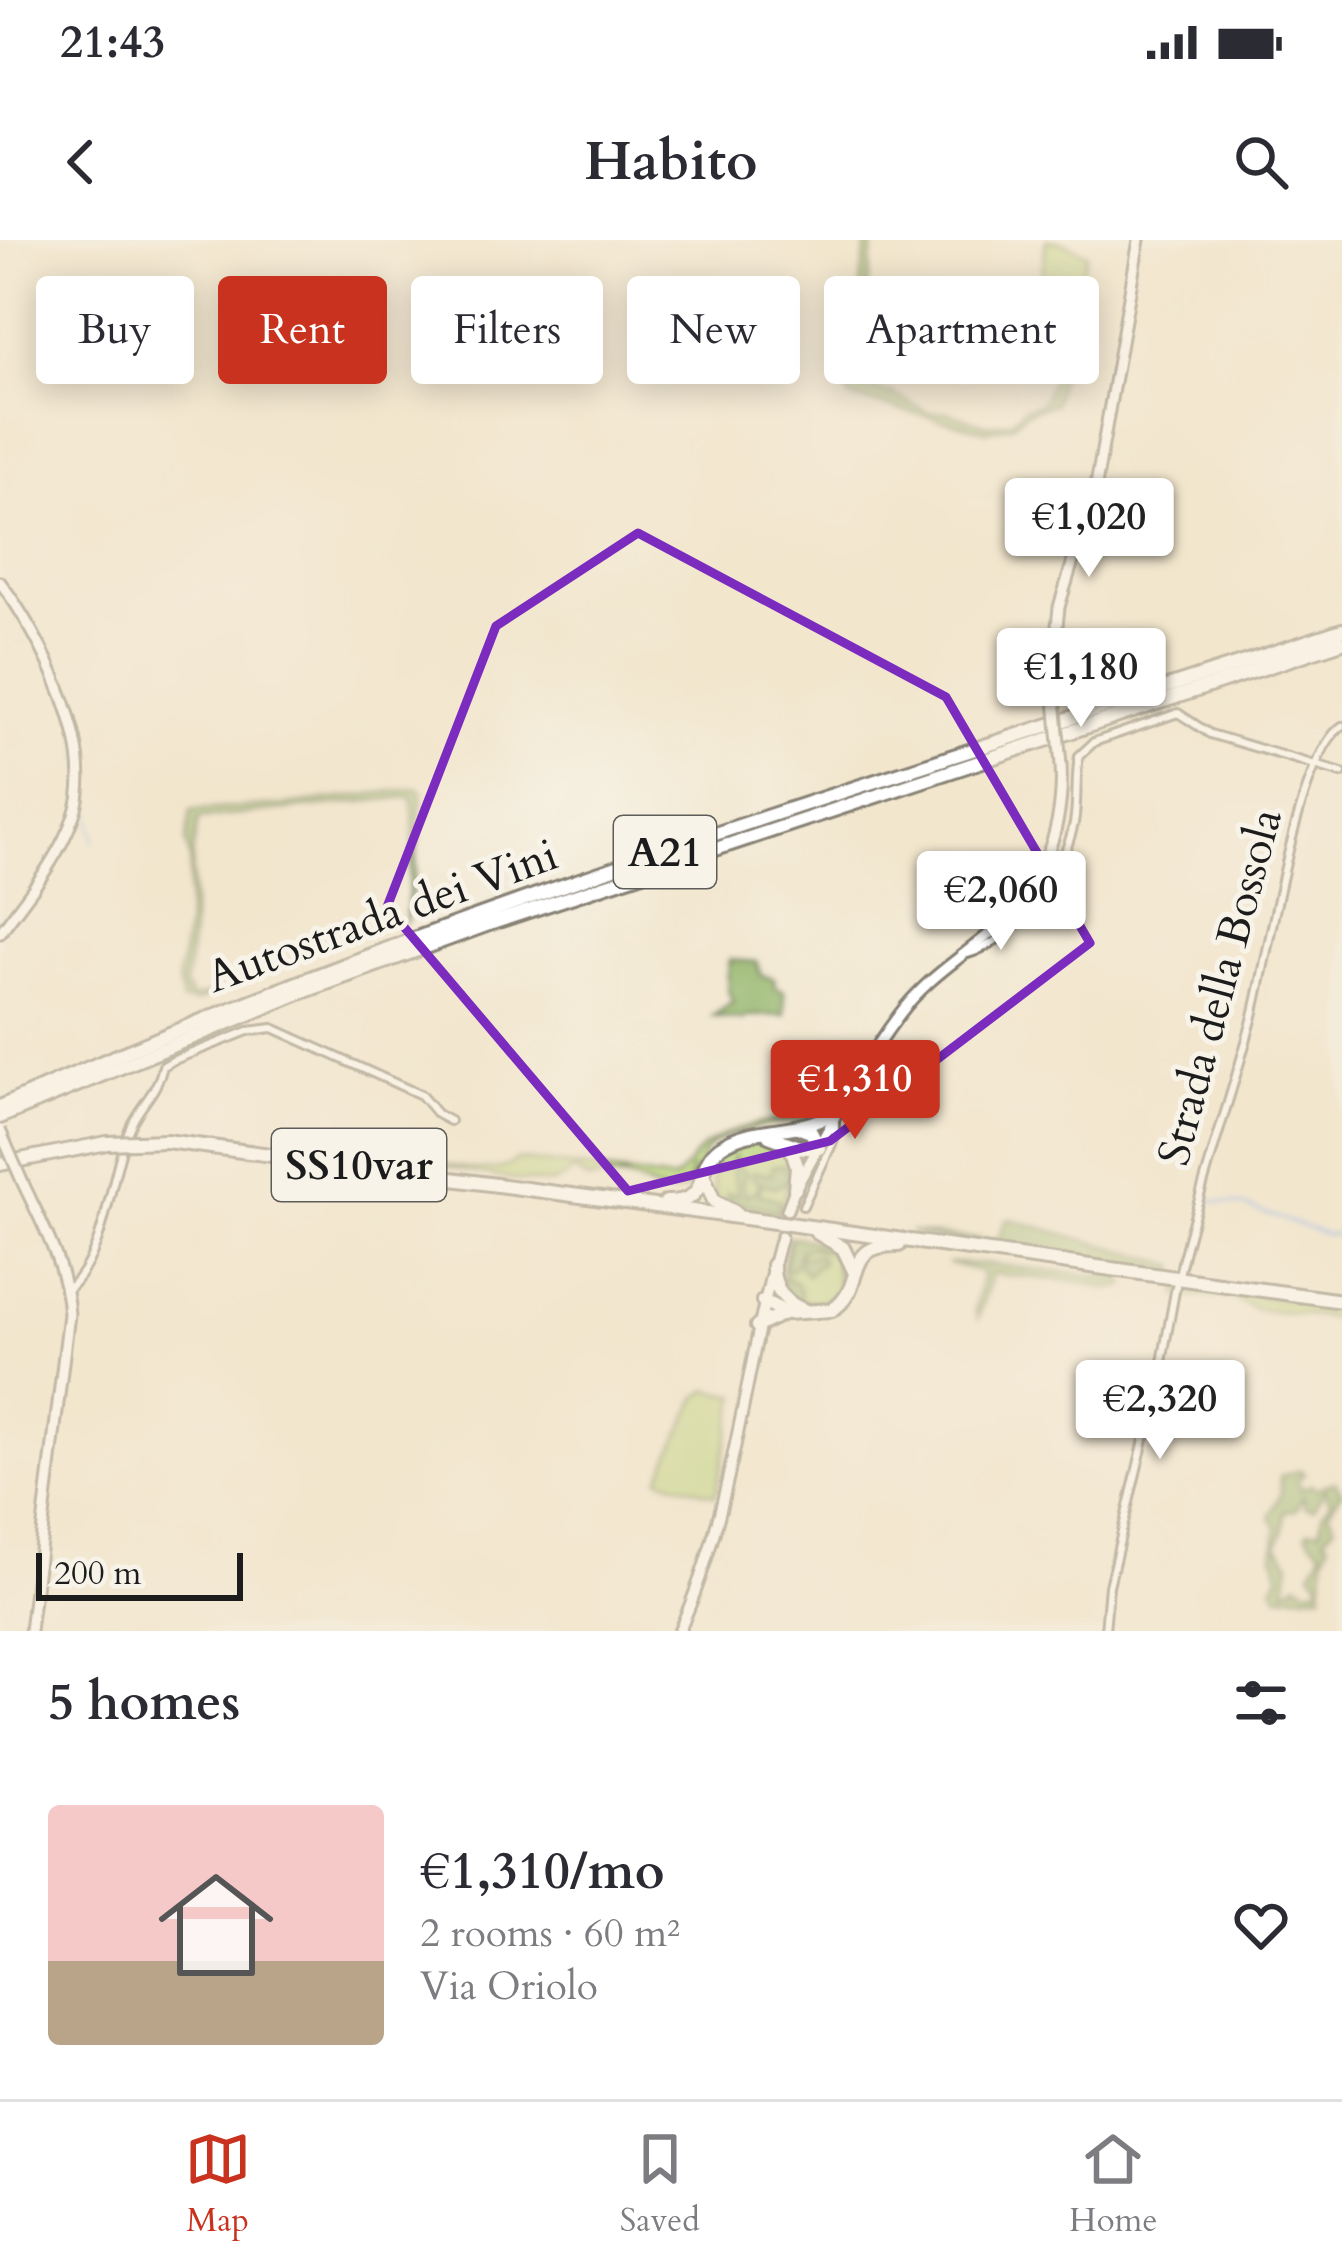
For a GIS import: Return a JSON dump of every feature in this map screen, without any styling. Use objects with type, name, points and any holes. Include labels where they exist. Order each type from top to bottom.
[{"type":"highway","name":"Autostrada dei Vini","points":[[0,1107],[114,1056],[388,948],[1342,630]]},
{"type":"highway","name":"Autostrada dei Vini","points":[[0,1117],[302,992],[429,945],[1342,642]]},
{"type":"highway","points":[[654,1206],[687,1199],[698,1191],[708,1160],[721,1147],[822,1120],[844,1104]]},
{"type":"highway","points":[[794,1128],[811,1132],[819,1148]]},
{"type":"highway","points":[[756,1136],[819,1148]]},
{"type":"highway","name":"SS10var","points":[[0,1164],[107,1143],[166,1141],[1342,1301]]},
{"type":"highway","points":[[789,1143],[795,1156],[795,1189]]},
{"type":"highway","points":[[704,1175],[717,1204],[753,1219]]},
{"type":"highway","points":[[818,1231],[843,1248],[854,1272]]},
{"type":"highway","points":[[763,1301],[813,1313],[840,1305],[868,1249],[910,1240]]},
{"type":"highway","points":[[773,1264],[774,1281],[787,1307]]},
{"type":"highway","points":[[757,1327],[787,1307]]},
{"type":"street","points":[[787,1210],[896,1018],[922,987],[1004,921],[1041,871],[1059,819],[1061,765],[1054,655],[1059,607],[1096,485],[1139,240]]},
{"type":"street","points":[[0,582],[46,658],[73,735],[79,787],[74,816],[61,844],[0,933]]},
{"type":"street","points":[[959,956],[989,945],[1048,883],[1073,824],[1079,756],[1094,742],[1178,713],[1210,734],[1342,773]]},
{"type":"street","name":"Strada della Bossola","points":[[1179,1275],[1195,1206],[1252,1021],[1281,882],[1316,764],[1325,740],[1342,726]]},
{"type":"street","points":[[68,1289],[81,1274],[107,1209],[131,1125],[156,1091],[163,1066],[172,1061],[248,1031],[273,1028],[421,1095],[450,1121]]},
{"type":"street","points":[[803,1206],[835,1138],[834,1121]]},
{"type":"street","points":[[0,1130],[68,1289],[64,1364],[30,1631]]},
{"type":"street","points":[[679,1631],[709,1547],[781,1238]]},
{"type":"street","points":[[1105,1631],[1109,1586],[1176,1286]]},
{"type":"highlighted area","points":[[638,533],[946,697],[1090,943],[830,1141],[628,1191],[387,907],[496,626]]},
{"type":"green space","points":[[867,240],[874,240],[869,276],[862,276]]},
{"type":"green space","points":[[1046,240],[1087,254],[1082,276],[1042,276]]},
{"type":"green space","points":[[858,384],[893,394],[930,413],[947,412],[988,425],[1011,421],[1024,408],[1041,403],[1050,384],[1058,384],[1054,404],[1027,412],[1013,425],[988,431],[850,398],[845,386]]},
{"type":"green space","points":[[422,791],[406,924],[411,797],[199,819],[185,986],[192,998],[218,993],[195,1003],[182,1001],[178,980],[186,932],[190,859],[186,843],[191,810],[285,805]]},
{"type":"green space","points":[[730,960],[757,962],[761,975],[774,979],[776,988],[784,991],[785,1015],[742,1020],[713,1016],[733,1002],[728,986]]},
{"type":"green space","points":[[837,1092],[833,1108],[819,1116],[758,1128],[714,1144],[702,1156],[690,1189],[691,1167],[688,1188],[678,1192],[662,1192],[623,1178],[587,1180],[574,1170],[555,1182],[528,1182],[433,1161],[489,1170],[524,1160],[673,1180],[717,1139],[757,1124],[813,1115]]},
{"type":"green space","points":[[765,1139],[779,1146],[791,1161],[780,1215],[736,1208],[716,1197],[712,1181],[721,1154]]},
{"type":"green space","points":[[734,1156],[746,1173],[742,1183],[746,1195],[760,1183],[751,1177],[752,1172],[771,1174],[773,1166],[785,1165],[789,1173],[785,1184],[763,1184],[757,1193],[779,1200],[778,1211],[727,1200],[727,1193],[738,1194],[731,1166]]},
{"type":"green space","points":[[1010,1219],[1177,1269],[1125,1266],[1039,1248],[910,1232],[997,1241]]},
{"type":"green space","points":[[788,1236],[803,1238],[790,1240],[786,1272],[797,1262],[806,1274],[821,1264],[818,1255],[797,1258],[804,1247],[833,1253],[838,1291],[821,1302],[800,1300],[796,1283],[785,1277],[780,1281]]},
{"type":"green space","points":[[790,1240],[822,1241],[842,1256],[847,1283],[830,1303],[817,1306],[791,1301],[780,1281],[783,1277],[796,1283],[799,1300],[820,1301],[838,1292],[838,1267],[829,1250],[813,1246],[801,1250],[797,1258],[818,1255],[822,1260],[807,1275],[797,1262],[790,1271],[785,1270]]},
{"type":"green space","points":[[947,1263],[1121,1277],[1126,1286],[1109,1289],[992,1274],[978,1318],[975,1310],[983,1272]]},
{"type":"green space","points":[[1180,1286],[1333,1305],[1342,1308],[1342,1318],[1258,1310],[1232,1298],[1177,1295]]},
{"type":"green space","points":[[708,1390],[737,1396],[715,1495],[659,1478],[697,1398]]},
{"type":"green space","points":[[1301,1470],[1300,1489],[1335,1481],[1342,1492],[1329,1510],[1335,1525],[1324,1537],[1329,1543],[1322,1593],[1278,1595],[1273,1587],[1279,1575],[1274,1554],[1277,1527],[1270,1517],[1281,1493],[1280,1476]],"holes":[[[1325,1489],[1330,1502],[1322,1513],[1321,1529],[1306,1534],[1322,1551],[1311,1572],[1322,1585],[1308,1588],[1298,1582],[1286,1589],[1290,1562],[1277,1544],[1285,1511],[1296,1510],[1303,1497],[1306,1507],[1314,1508]]]},
{"type":"waterway","points":[[26,613],[50,657]]},
{"type":"waterway","points":[[80,745],[94,842]]},
{"type":"waterway","points":[[1206,1200],[1245,1206],[1325,1234],[1342,1235]]}]
